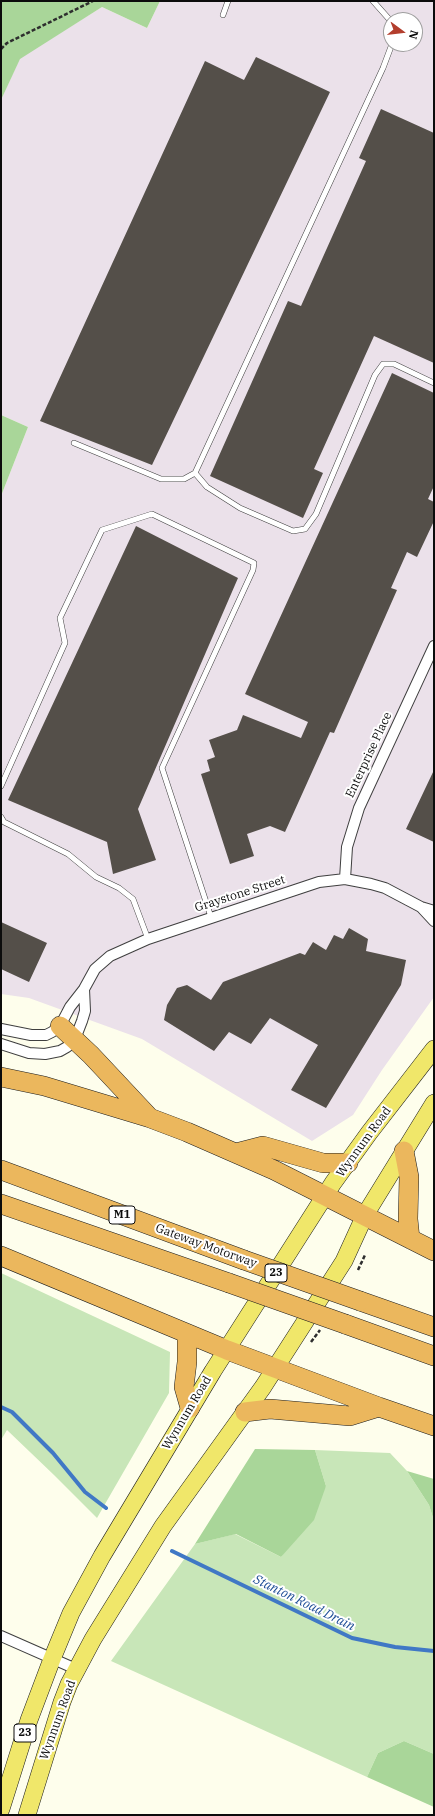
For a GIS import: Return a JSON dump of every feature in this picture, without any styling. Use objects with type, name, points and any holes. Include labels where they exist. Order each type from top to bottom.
[{"type":"highway","points":[[60,1026],[150,1118]]},
{"type":"highway","points":[[1,1077],[44,1086],[150,1118],[236,1153],[434,1251]]},
{"type":"highway","points":[[236,1153],[263,1146],[323,1163],[348,1163]]},
{"type":"highway","points":[[404,1151],[409,1177],[408,1219],[410,1239]]},
{"type":"highway","name":"Gateway Motorway","points":[[1,1170],[244,1260],[434,1327]]},
{"type":"highway","name":"M1","points":[[1,1204],[434,1356]]},
{"type":"highway","points":[[1,1256],[275,1369],[434,1426]]},
{"type":"highway","points":[[187,1334],[187,1362],[184,1387],[190,1408]]},
{"type":"highway","points":[[245,1412],[270,1409],[350,1416],[379,1407]]},
{"type":"main road","name":"Wynnum Road","points":[[1,1810],[29,1720],[52,1659],[71,1613],[88,1580],[190,1408],[325,1196],[434,1049]]},
{"type":"main road","name":"Wynnum Road","points":[[27,1815],[66,1690],[93,1639],[146,1552],[275,1369],[344,1261],[365,1216],[434,1103]]},
{"type":"street","name":"Enterprise Place","points":[[345,879],[347,847],[359,808],[434,646]]},
{"type":"street","name":"Graystone Street","points":[[60,1026],[70,1007],[84,989],[95,969],[102,961],[122,949],[211,917],[319,882],[345,879],[385,888],[421,907],[434,911]]},
{"type":"street","name":"Graystone Street","points":[[421,907],[434,921]]},
{"type":"street","points":[[1,1044],[29,1053],[45,1054],[60,1051],[74,1039],[80,1030],[85,1011],[84,989]]},
{"type":"street","points":[[1,1029],[39,1036],[52,1032],[60,1026]]},
{"type":"street","points":[[1,1636],[76,1669]]},
{"type":"lane","points":[[222,15],[228,1]]},
{"type":"lane","points":[[373,1],[383,12]]},
{"type":"lane","points":[[74,443],[161,479],[184,479],[195,473],[389,52]]},
{"type":"lane","points":[[195,473],[207,487],[240,508],[293,531],[305,529],[316,514],[375,375],[383,364],[394,364],[434,383]]},
{"type":"lane","points":[[1,786],[65,643],[60,618],[102,530],[152,514],[254,563],[253,570],[162,768],[211,917]]},
{"type":"lane","points":[[1,817],[4,822],[68,854],[96,877],[119,888],[133,899],[148,939]]},
{"type":"path","points":[[1,49],[7,43],[93,1]]},
{"type":"shaded area","points":[[160,1],[434,1],[434,997],[382,1070],[353,1115],[312,1141],[142,1039],[29,998],[1,994],[1,496],[28,427],[1,415],[1,100],[20,58],[102,7],[147,28]]},
{"type":"green space","points":[[1,1],[160,1],[147,28],[102,7],[20,59],[1,100]]},
{"type":"green space","points":[[1,415],[28,427],[1,496]]},
{"type":"green space","points":[[1,1273],[170,1352],[169,1393],[97,1518],[7,1430],[1,1440]]},
{"type":"green space","points":[[255,1449],[315,1450],[326,1486],[314,1520],[281,1557],[236,1534],[195,1544]]},
{"type":"green space","points":[[315,1450],[390,1453],[407,1471],[429,1505],[434,1521],[434,1754],[404,1741],[378,1753],[367,1777],[111,1661],[195,1544],[235,1534],[281,1557],[326,1486]]},
{"type":"green space","points":[[407,1471],[434,1479],[434,1521],[429,1505]]},
{"type":"green space","points":[[404,1741],[434,1754],[434,1807],[367,1777],[378,1753]]},
{"type":"building","points":[[256,57],[330,92],[152,465],[40,421],[205,61],[244,80]]},
{"type":"building","points":[[381,109],[434,133],[434,363],[374,336],[314,469],[323,473],[303,518],[210,476],[288,301],[301,306],[366,161],[359,158]]},
{"type":"building","points":[[392,373],[434,393],[434,486],[428,499],[434,502],[434,521],[417,557],[407,552],[391,588],[397,590],[334,733],[330,732],[285,832],[270,826],[247,834],[254,856],[230,864],[201,774],[210,771],[207,760],[215,757],[209,740],[237,730],[243,715],[301,738],[308,722],[245,694]]},
{"type":"building","points":[[136,526],[238,578],[138,809],[156,860],[113,874],[107,842],[8,800]]},
{"type":"building","points":[[434,770],[434,842],[406,829]]},
{"type":"building","points":[[1,922],[47,943],[29,982],[1,969]]},
{"type":"building","points":[[349,928],[368,939],[366,951],[406,960],[401,985],[326,1108],[291,1090],[318,1045],[270,1018],[251,1044],[229,1032],[214,1051],[164,1020],[167,1005],[177,988],[187,985],[211,1000],[223,982],[300,953],[305,955],[313,942],[326,950],[334,935],[343,939]]},
{"type":"waterway","name":"Stanton Road Drain","points":[[1,1407],[12,1412],[53,1453],[85,1492],[106,1508]]},
{"type":"waterway","name":"Stanton Road Drain","points":[[172,1551],[352,1638],[395,1647],[434,1651]]}]
